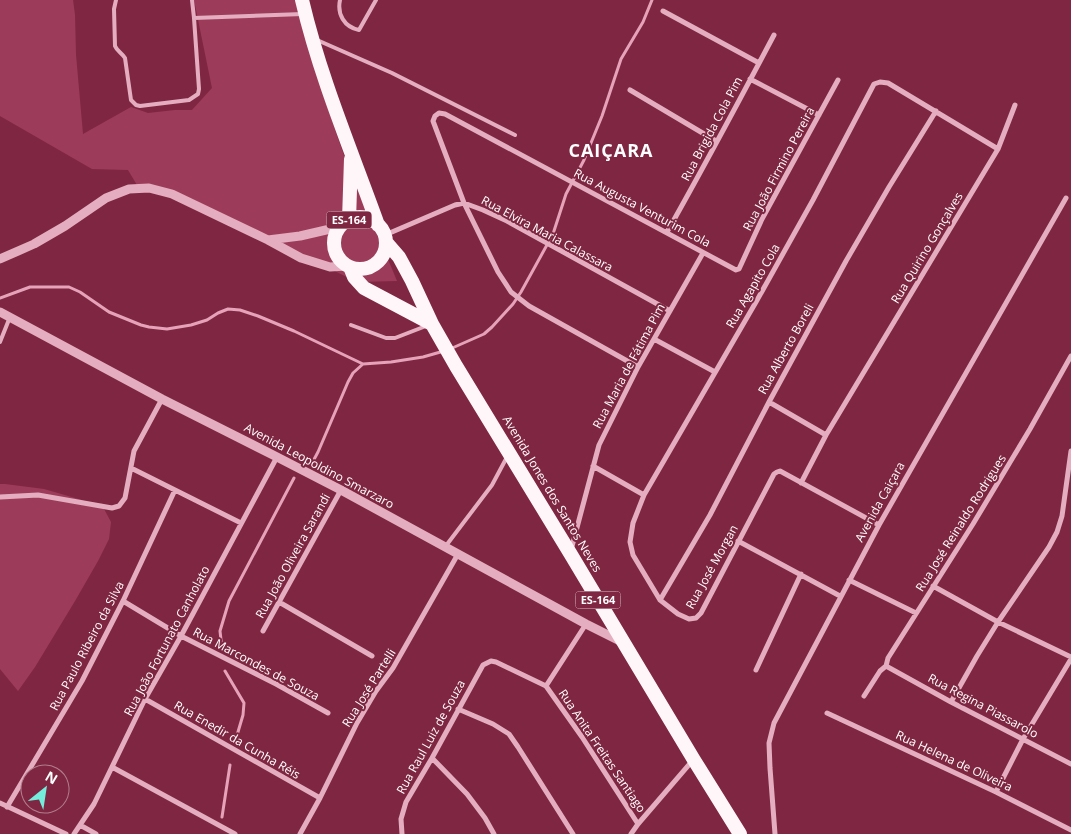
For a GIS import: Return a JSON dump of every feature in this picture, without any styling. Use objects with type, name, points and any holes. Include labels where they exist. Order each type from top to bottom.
[{"type":"highway","name":"Avenida Jones dos Santos Neves","points":[[303,4],[310,37],[322,73],[383,234],[399,257],[432,324],[456,366],[740,834]]},
{"type":"highway","name":"Avenida Jones dos Santos Neves","points":[[352,151],[344,224],[334,239],[335,251],[364,288],[432,324]]},
{"type":"highway","name":"ES-164","points":[[344,224],[355,218],[367,218],[383,234]]},
{"type":"highway","points":[[348,266],[365,269],[376,264],[384,254],[383,234]]},
{"type":"street","points":[[663,11],[759,63]]},
{"type":"street","name":"Rua Brigida Cola Pim","points":[[667,232],[774,35]]},
{"type":"street","points":[[750,79],[819,115]]},
{"type":"street","name":"Rua João Firmino Pereira","points":[[739,269],[762,219],[838,80]]},
{"type":"street","name":"Rua Agapito Cola","points":[[644,495],[756,302],[813,200],[874,84],[880,82],[888,83],[936,111]]},
{"type":"street","points":[[630,90],[716,141]]},
{"type":"street","name":"Rua Quirino Gonçalves","points":[[801,483],[826,435],[998,149],[1015,105]]},
{"type":"street","points":[[936,111],[998,149]]},
{"type":"street","name":"Rua Alberto Boreli","points":[[660,600],[710,515],[846,260],[936,111]]},
{"type":"street","name":"Rua Augusta Venturim Cola","points":[[464,203],[433,121],[435,116],[440,113],[568,179],[732,269],[739,269]]},
{"type":"street","points":[[0,259],[34,244],[65,226],[106,198],[129,189],[149,188],[172,194],[316,264],[330,267],[348,266]]},
{"type":"street","name":"Avenida Caiçara","points":[[776,834],[769,743],[774,722],[878,525],[1066,198]]},
{"type":"street","points":[[464,203],[498,272],[514,295],[523,302],[638,367]]},
{"type":"street","name":"Rua Elvira Maria Calassara","points":[[383,234],[464,203],[483,210],[543,241],[670,311]]},
{"type":"street","points":[[268,240],[300,236],[344,224]]},
{"type":"street","name":"Rua Maria de Fátima Pim","points":[[570,552],[598,446],[638,367],[703,252]]},
{"type":"street","name":"Avenida Leopoldino Smarzaro","points":[[0,312],[162,400],[340,490],[624,643]]},
{"type":"street","points":[[654,339],[715,372]]},
{"type":"street","name":"Rua José Reinaldo Rodrigues","points":[[864,696],[880,671],[886,666],[888,658],[973,524],[1071,356]]},
{"type":"street","points":[[0,497],[38,495],[112,508],[119,506],[125,498],[134,451],[162,400]]},
{"type":"street","points":[[769,402],[826,435]]},
{"type":"street","points":[[951,702],[998,622],[1057,532],[1062,516],[1071,451]]},
{"type":"street","name":"Rua João Fortunato Canholato","points":[[74,834],[94,804],[145,699],[277,457]]},
{"type":"street","points":[[593,466],[644,495]]},
{"type":"street","points":[[131,468],[241,523]]},
{"type":"street","name":"Rua José Morgan","points":[[644,495],[633,523],[630,542],[633,555],[660,600],[678,614],[689,619],[696,618],[701,613],[774,474],[780,471],[801,483]]},
{"type":"street","points":[[801,483],[878,525]]},
{"type":"street","name":"Rua Paulo Ribeiro da Silva","points":[[7,807],[82,681],[124,602],[176,490]]},
{"type":"street","name":"Rua João Oliveira Sarandi","points":[[263,631],[340,490]]},
{"type":"street","points":[[738,541],[840,596]]},
{"type":"street","name":"Rua José Partelli","points":[[300,834],[357,722],[393,668],[458,554]]},
{"type":"street","points":[[756,670],[801,574]]},
{"type":"street","points":[[849,580],[916,613]]},
{"type":"street","points":[[933,586],[998,622],[1071,658],[1023,739],[996,792]]},
{"type":"street","name":"Rua Marcondes de Souza","points":[[124,602],[181,636],[276,684],[328,713]]},
{"type":"street","points":[[279,602],[372,656]]},
{"type":"street","points":[[546,686],[586,624]]},
{"type":"street","name":"Rua Raul Luiz de Souza","points":[[402,834],[401,819],[406,802],[483,665],[491,661],[496,662]]},
{"type":"street","name":"Rua Anita Freitas Santiago","points":[[496,662],[546,686],[582,737],[638,824]]},
{"type":"street","name":"Rua Regina Piassarolo","points":[[886,666],[1071,764]]},
{"type":"street","name":"Rua Enedir da Cunha Réis","points":[[145,699],[320,798]]},
{"type":"street","points":[[458,709],[493,724],[509,734],[573,834]]},
{"type":"street","name":"Rua Helena de Oliveira","points":[[827,713],[996,792],[1071,830]]},
{"type":"street","points":[[432,758],[467,794],[494,834]]},
{"type":"street","points":[[631,834],[694,760]]},
{"type":"street","points":[[112,766],[235,834]]},
{"type":"street","points":[[0,803],[66,834]]},
{"type":"street","points":[[80,824],[96,834]]},
{"type":"lane","points":[[116,0],[114,9],[115,46],[116,50],[125,58],[131,100],[140,106],[189,100],[198,94],[192,0]]},
{"type":"lane","points":[[340,0],[339,7],[344,22],[359,30],[376,0]]},
{"type":"lane","points":[[194,18],[303,4]]},
{"type":"lane","points":[[310,37],[392,73],[515,136]]},
{"type":"lane","points":[[0,342],[10,317]]},
{"type":"lane","points":[[350,325],[386,338],[395,338],[432,324]]},
{"type":"lane","points":[[445,547],[492,485],[509,452]]},
{"type":"shaded area","points":[[0,0],[73,0],[83,134],[131,107],[148,113],[192,110],[212,88],[194,0],[295,0],[336,132],[363,202],[397,281],[357,282],[197,202],[137,185],[128,170],[92,169],[0,116]]},
{"type":"shaded area","points":[[0,484],[44,489],[82,500],[104,509],[111,522],[109,539],[98,561],[35,667],[18,691],[0,669]]},
{"type":"waterway","points":[[450,349],[484,334],[513,304],[521,292],[553,234],[566,194],[584,160],[602,116],[621,59],[643,22],[652,0]]},
{"type":"waterway","points":[[0,298],[30,287],[69,287],[80,292],[109,312],[141,325],[167,329],[207,320],[228,309],[240,310],[294,331],[363,364],[423,357],[444,351]]},
{"type":"waterway","points":[[311,465],[348,382],[353,373],[363,364]]},
{"type":"waterway","points":[[222,649],[220,631],[229,601],[294,478]]},
{"type":"waterway","points":[[225,671],[244,703],[243,715],[235,742]]},
{"type":"waterway","points":[[222,817],[230,765]]},
{"type":"district","name":"CAIÇARA","points":[[611,151]]}]
